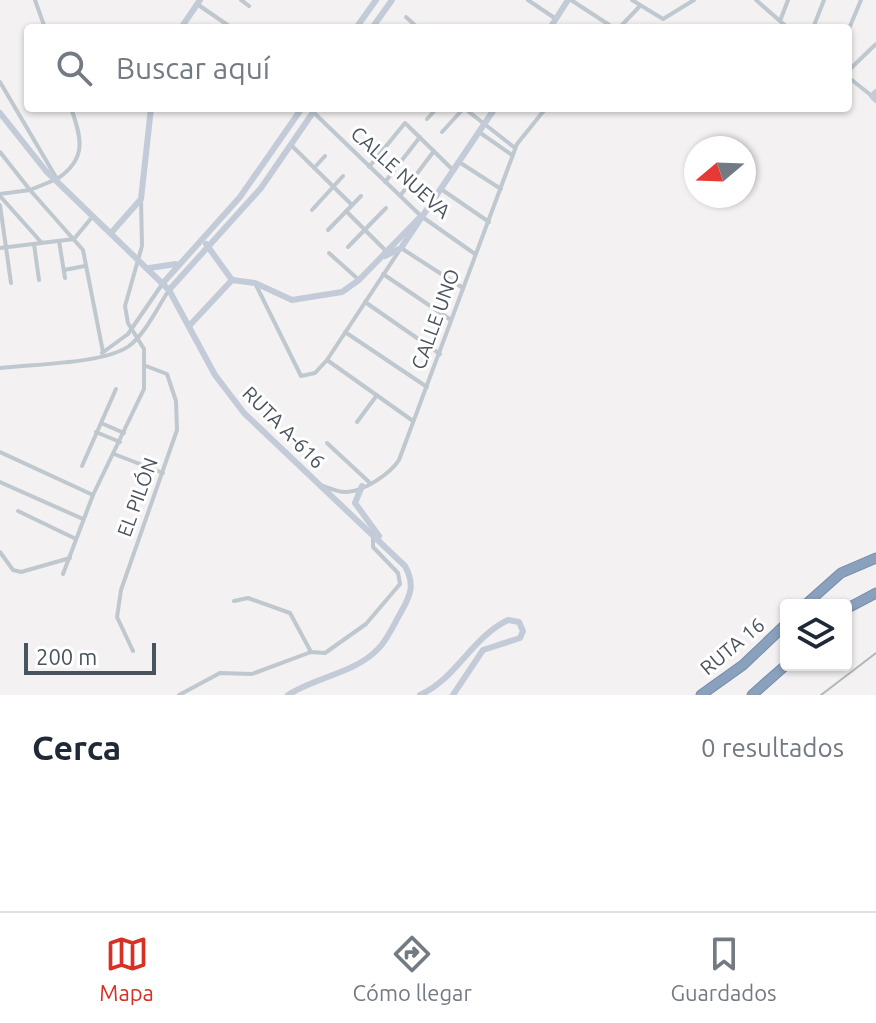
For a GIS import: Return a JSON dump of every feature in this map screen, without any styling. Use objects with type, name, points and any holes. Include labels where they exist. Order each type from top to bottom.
[{"type":"highway","points":[[811,599],[834,577],[876,558]]},
{"type":"highway","points":[[852,606],[876,593]]},
{"type":"highway","name":"RUTA 16","points":[[701,695],[743,665],[780,630]]},
{"type":"highway","points":[[752,695],[780,670]]},
{"type":"main road","points":[[359,24],[376,0]]},
{"type":"main road","points":[[375,24],[392,0]]},
{"type":"main road","points":[[554,24],[570,0]]},
{"type":"main road","points":[[185,24],[199,2]]},
{"type":"main road","points":[[111,233],[141,199],[151,112]]},
{"type":"main road","points":[[163,283],[248,187],[299,112]]},
{"type":"main road","points":[[169,290],[261,188],[312,112]]},
{"type":"main road","points":[[388,252],[401,248],[492,112]]},
{"type":"main road","name":"RUTA A-616","points":[[0,113],[56,180],[169,290],[230,396],[269,439],[374,533],[400,559],[410,576],[410,595],[378,649],[360,662],[312,681],[288,695]]},
{"type":"main road","points":[[202,238],[232,280],[255,283],[299,301],[342,292],[359,280],[421,216]]},
{"type":"main road","points":[[149,268],[179,263]]},
{"type":"main road","points":[[190,325],[232,280]]},
{"type":"main road","points":[[366,484],[355,503],[374,533]]},
{"type":"main road","points":[[420,695],[443,681],[483,635],[508,620],[519,622],[523,631],[520,638],[483,650],[453,695]]},
{"type":"street","points":[[35,0],[44,24]]},
{"type":"street","points":[[241,0],[249,6]]},
{"type":"street","points":[[528,0],[552,24]]},
{"type":"street","points":[[570,0],[609,24]]},
{"type":"street","points":[[632,0],[663,19],[694,0]]},
{"type":"street","points":[[756,0],[783,24]]},
{"type":"street","points":[[780,21],[788,0]]},
{"type":"street","points":[[815,24],[824,0]]},
{"type":"street","points":[[851,24],[861,0]]},
{"type":"street","points":[[199,2],[227,24]]},
{"type":"street","points":[[620,24],[640,6]]},
{"type":"street","points":[[406,17],[414,24]]},
{"type":"street","points":[[852,67],[876,44]]},
{"type":"street","points":[[852,80],[875,96]]},
{"type":"street","points":[[0,82],[56,180]]},
{"type":"street","points":[[0,195],[30,190],[56,180],[73,168],[79,153],[72,112]]},
{"type":"street","name":"CALLE NUEVA","points":[[315,112],[421,216],[475,254]]},
{"type":"street","points":[[427,119],[433,112]]},
{"type":"street","points":[[442,132],[460,112]]},
{"type":"street","points":[[469,112],[515,148]]},
{"type":"street","name":"CALLE UNO","points":[[366,484],[392,470],[440,354],[512,155],[524,132],[542,112]]},
{"type":"street","points":[[369,167],[405,123],[453,170]]},
{"type":"street","points":[[479,132],[512,155]]},
{"type":"street","points":[[385,182],[420,137]]},
{"type":"street","points":[[291,145],[352,205]]},
{"type":"street","points":[[400,196],[434,151]]},
{"type":"street","points":[[1,156],[83,250],[103,352]]},
{"type":"street","points":[[314,168],[325,156]]},
{"type":"street","points":[[459,162],[501,189]]},
{"type":"street","points":[[312,210],[343,176]]},
{"type":"street","points":[[440,189],[489,222]]},
{"type":"street","points":[[0,195],[42,243]]},
{"type":"street","points":[[328,230],[361,196]]},
{"type":"street","points":[[63,574],[93,495],[143,394],[146,366],[138,337],[128,323],[126,299],[139,260],[141,199]]},
{"type":"street","points":[[0,205],[3,248],[11,283]]},
{"type":"street","points":[[348,247],[386,208]]},
{"type":"street","points":[[346,211],[388,252]]},
{"type":"street","points":[[3,248],[74,239],[93,216]]},
{"type":"street","points":[[59,241],[65,278]]},
{"type":"street","points":[[34,244],[39,280]]},
{"type":"street","points":[[255,283],[301,376],[315,373],[327,360],[401,248],[463,288]]},
{"type":"street","points":[[329,253],[359,280]]},
{"type":"street","points":[[64,270],[86,266]]},
{"type":"street","points":[[383,274],[452,321]]},
{"type":"street","points":[[97,356],[120,342],[132,329],[163,283]]},
{"type":"street","points":[[0,368],[97,356],[124,349],[138,337],[169,290]]},
{"type":"street","points":[[365,302],[440,354]]},
{"type":"street","points":[[345,332],[427,387]]},
{"type":"street","points":[[327,360],[414,421]]},
{"type":"street","name":"EL PILÓN","points":[[133,651],[117,617],[124,578],[177,430],[176,401],[167,374],[146,366]]},
{"type":"street","points":[[82,466],[116,389]]},
{"type":"street","points":[[357,422],[377,395]]},
{"type":"street","points":[[100,423],[124,433]]},
{"type":"street","points":[[96,432],[120,442]]},
{"type":"street","points":[[316,483],[347,492],[366,484],[327,443]]},
{"type":"street","points":[[0,452],[93,495]]},
{"type":"street","points":[[114,454],[163,473]]},
{"type":"street","points":[[0,482],[83,519]]},
{"type":"street","points":[[18,511],[76,539]]},
{"type":"street","points":[[179,695],[212,676],[264,671],[311,652],[325,653],[366,624],[398,590],[398,573],[373,547],[374,533]]},
{"type":"street","points":[[0,552],[13,570],[21,572],[37,570],[70,558]]},
{"type":"street","points":[[234,601],[248,598],[290,613],[311,652]]},
{"type":"railway","points":[[821,695],[876,653]]}]
